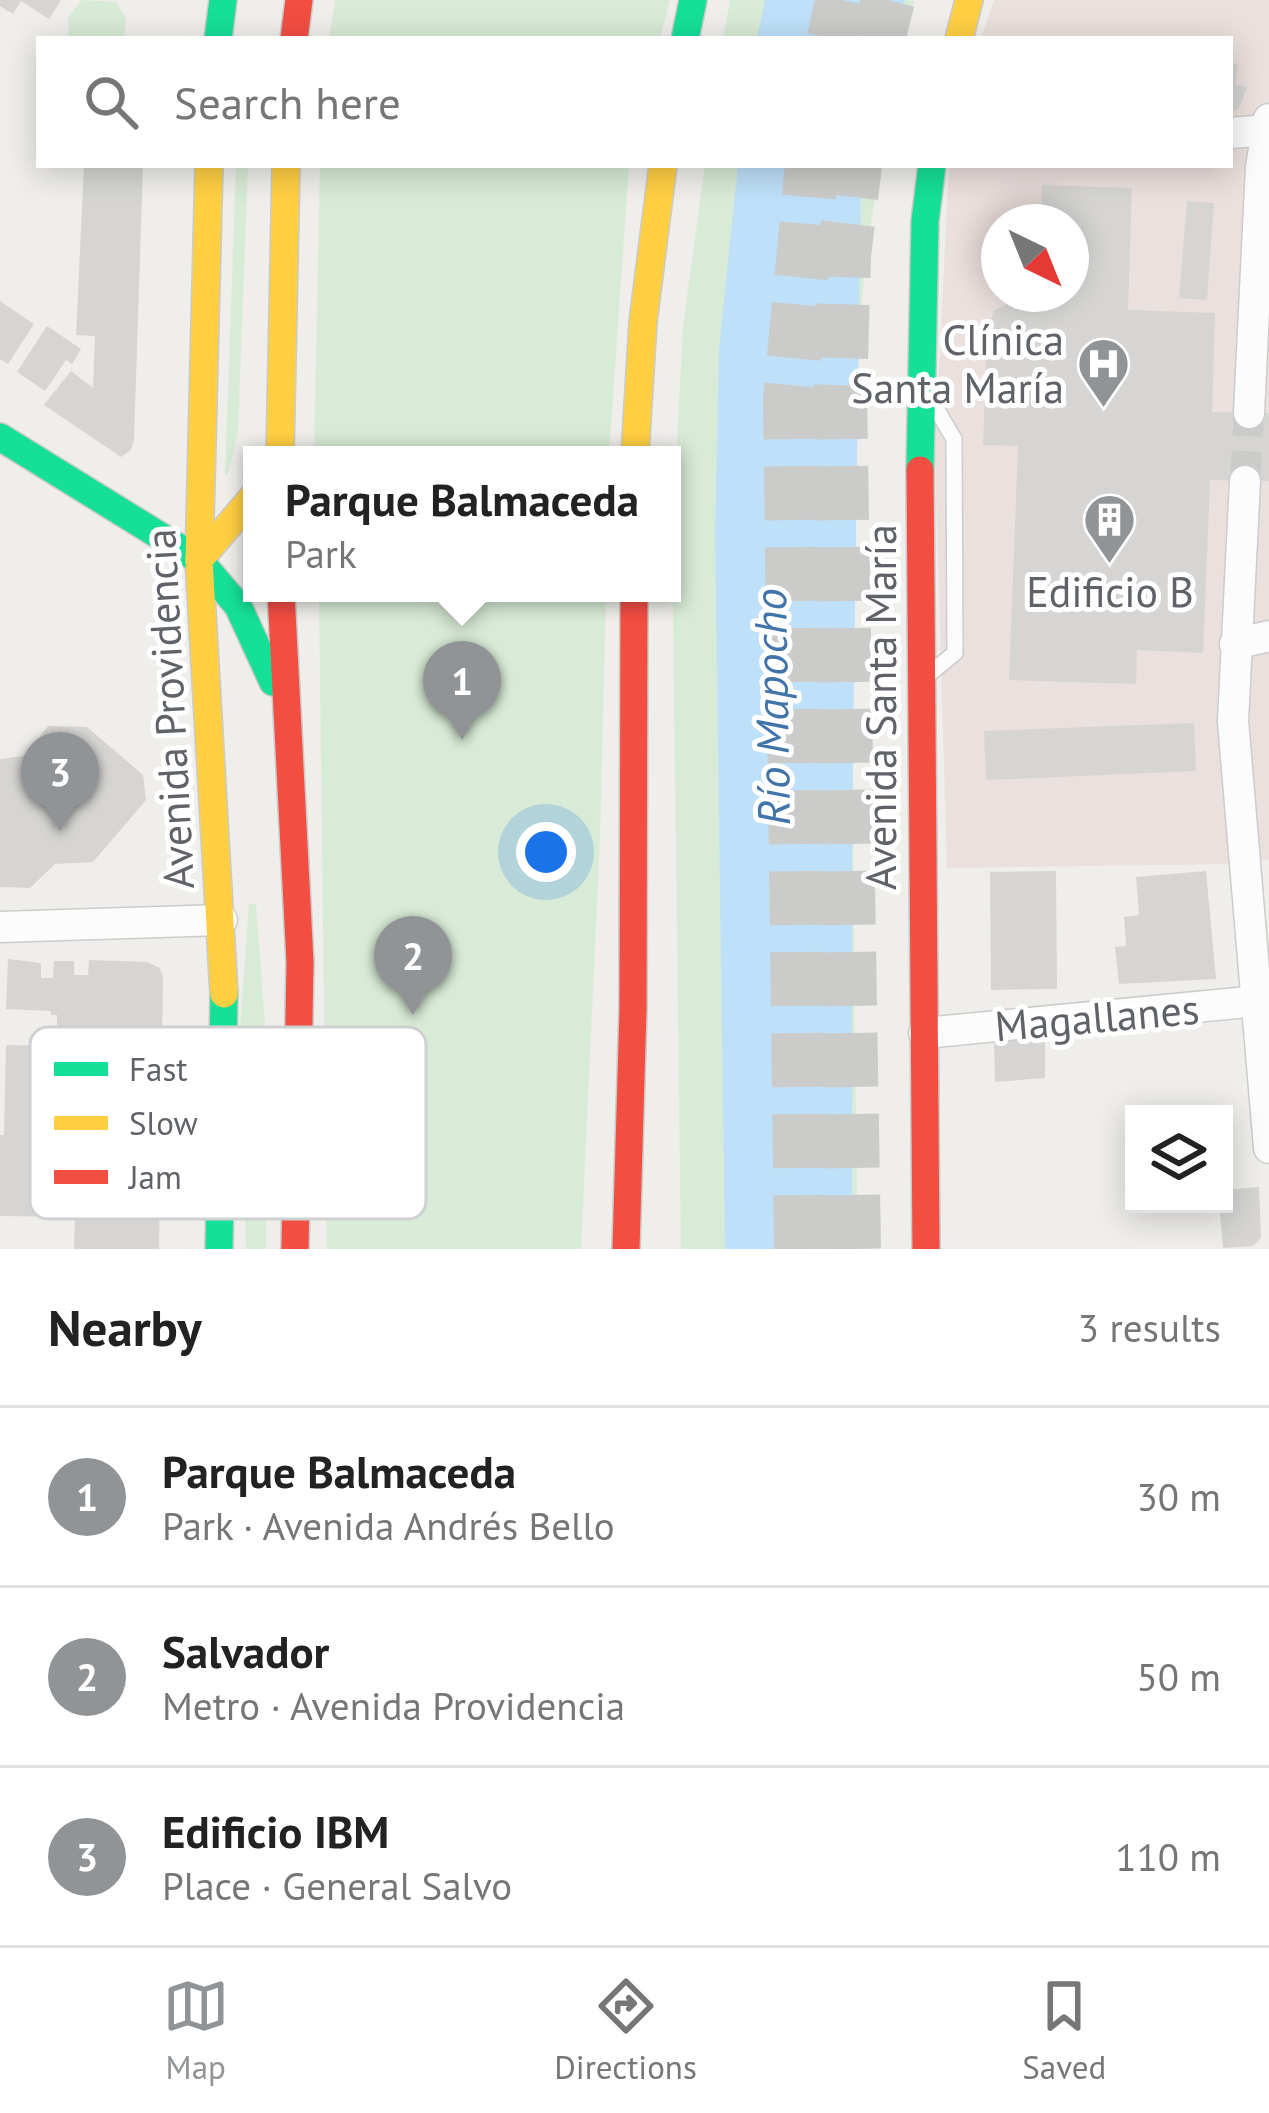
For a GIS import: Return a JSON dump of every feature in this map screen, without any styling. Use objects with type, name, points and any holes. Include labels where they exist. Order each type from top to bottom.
[{"type":"main road","points":[[218,36],[223,0]]},
{"type":"main road","points":[[294,36],[299,0]]},
{"type":"main road","points":[[686,36],[693,0]]},
{"type":"main road","points":[[960,36],[969,0]]},
{"type":"main road","name":"Avenida Providencia","points":[[209,168],[199,560],[222,920],[221,1027]]},
{"type":"main road","points":[[279,446],[286,168]]},
{"type":"main road","points":[[635,446],[643,322],[663,168]]},
{"type":"main road","name":"Avenida Santa María","points":[[926,1249],[920,382],[921,288],[932,168]]},
{"type":"main road","points":[[0,436],[199,560],[224,587],[249,626],[286,712]]},
{"type":"main road","points":[[199,560],[243,509]]},
{"type":"main road","points":[[281,602],[300,962],[299,1027]]},
{"type":"main road","points":[[626,1249],[633,1009],[634,602]]},
{"type":"main road","name":"Avenida Providencia","points":[[219,1219],[219,1249]]},
{"type":"main road","points":[[295,1249],[296,1219]]},
{"type":"street","points":[[1249,412],[1262,167],[1269,119]]},
{"type":"street","points":[[1233,133],[1268,130]]},
{"type":"street","points":[[1245,481],[1233,721],[1262,1001],[1269,1148]]},
{"type":"street","points":[[1235,644],[1269,636]]},
{"type":"street","points":[[0,927],[222,920]]},
{"type":"street","name":"Magallanes","points":[[924,1033],[1262,1001]]},
{"type":"shaded area","name":"Clínica Santa María","points":[[994,0],[1269,0],[1269,860],[947,868],[935,455],[949,168],[1233,168],[1233,36],[982,36]]},
{"type":"green space","points":[[82,0],[116,2],[126,18],[124,36],[69,36],[68,17]]},
{"type":"green space","points":[[335,0],[670,0],[661,36],[329,36]]},
{"type":"green space","points":[[730,0],[914,0],[907,36],[724,36]]},
{"type":"green space","points":[[236,168],[248,168],[238,432],[225,475]]},
{"type":"green space","points":[[320,168],[629,168],[610,446],[314,446]]},
{"type":"green space","points":[[705,168],[880,168],[864,282],[854,460],[858,1249],[681,1249],[673,602],[681,602],[681,446],[677,446],[683,326]]},
{"type":"green space","points":[[319,602],[606,602],[581,1249],[327,1249],[327,1219],[426,1219],[426,1027],[324,1027]]},
{"type":"green space","points":[[249,904],[256,904],[265,1027],[240,1027]]},
{"type":"green space","points":[[245,1219],[266,1219],[266,1249],[246,1249]]},
{"type":"water","points":[[765,0],[905,0],[895,36],[758,36]]},
{"type":"water","name":"Río Mapocho","points":[[738,168],[864,168],[852,819],[852,1249],[725,1249],[715,533],[719,349]]},
{"type":"building","points":[[0,0],[61,0],[49,19],[21,1],[13,14],[0,6]]},
{"type":"building","points":[[1233,63],[1238,64],[1235,84],[1247,87],[1233,111]]},
{"type":"building","points":[[84,168],[143,168],[134,439],[131,450],[121,457],[44,405],[71,371],[93,388],[95,336],[76,335]]},
{"type":"building","points":[[1042,185],[1132,188],[1128,310],[1215,313],[1212,412],[1269,413],[1269,481],[1210,480],[1203,653],[1137,650],[1136,684],[1009,680],[1018,446],[983,445],[987,332],[993,312],[1089,312],[1089,204],[1041,204]]},
{"type":"building","points":[[1187,201],[1214,203],[1207,300],[1179,298]]},
{"type":"building","points":[[0,301],[34,324],[8,364],[0,359]]},
{"type":"building","points":[[47,326],[81,349],[72,364],[66,360],[45,391],[17,372]]},
{"type":"building","points":[[1194,723],[1196,771],[986,780],[984,731]]},
{"type":"building","points":[[48,726],[87,727],[143,775],[146,800],[93,862],[55,864],[30,888],[0,887],[0,759],[24,756]]},
{"type":"building","points":[[1056,871],[1057,989],[991,990],[990,872]]},
{"type":"building","points":[[1206,871],[1216,979],[1119,984],[1115,947],[1126,946],[1124,917],[1139,915],[1136,877]]},
{"type":"building","points":[[8,959],[41,963],[41,978],[53,978],[54,961],[74,961],[74,975],[88,975],[89,960],[147,962],[160,968],[163,978],[162,1027],[57,1027],[57,1015],[51,1011],[6,1009]]},
{"type":"building","points":[[1045,1038],[1045,1078],[995,1082],[994,1042]]},
{"type":"building","points":[[6,1045],[30,1045],[30,1216],[0,1216]]},
{"type":"building","points":[[1259,1187],[1261,1238],[1253,1246],[1223,1248],[1220,1213],[1233,1213],[1233,1189]]},
{"type":"building","points":[[75,1219],[159,1219],[159,1249],[74,1249]]},
{"type":"tunnel","points":[[835,36],[842,0]]},
{"type":"tunnel","points":[[879,36],[888,0]]},
{"type":"tunnel","points":[[801,1249],[790,399],[812,168]]},
{"type":"tunnel","points":[[854,1249],[840,395],[844,255],[855,168]]},
{"type":"tunnel","points":[[1245,481],[1249,413]]},
{"type":"traffic: fast","points":[[218,36],[223,0]]},
{"type":"traffic: fast","points":[[686,36],[693,0]]},
{"type":"traffic: fast","points":[[920,470],[925,221],[932,168]]},
{"type":"traffic: fast","points":[[0,437],[199,560]]},
{"type":"traffic: fast","points":[[199,560],[238,606],[273,682]]},
{"type":"traffic: fast","points":[[223,1027],[224,994]]},
{"type":"traffic: fast","points":[[219,1249],[220,1219]]},
{"type":"traffic: slow","points":[[960,36],[969,0]]},
{"type":"traffic: slow","points":[[209,168],[199,560],[224,994]]},
{"type":"traffic: slow","points":[[280,446],[286,168]]},
{"type":"traffic: slow","points":[[636,446],[643,322],[663,168]]},
{"type":"traffic: slow","points":[[199,560],[243,509]]},
{"type":"traffic: jam","points":[[294,36],[299,0]]},
{"type":"traffic: jam","points":[[920,470],[926,1249]]},
{"type":"traffic: jam","points":[[281,602],[300,962],[299,1027]]},
{"type":"traffic: jam","points":[[626,1249],[633,1009],[634,602]]},
{"type":"traffic: jam","points":[[295,1249],[296,1219]]},
{"type":"place","name":"Clínica Santa María","points":[[1103,409]]},
{"type":"place","name":"Edificio B","points":[[1110,565]]},
{"type":"place","name":"Parque Balmaceda","points":[[462,740]]},
{"type":"place","name":"Edificio IBM","points":[[60,831]]},
{"type":"place","name":"Salvador","points":[[413,1015]]}]
